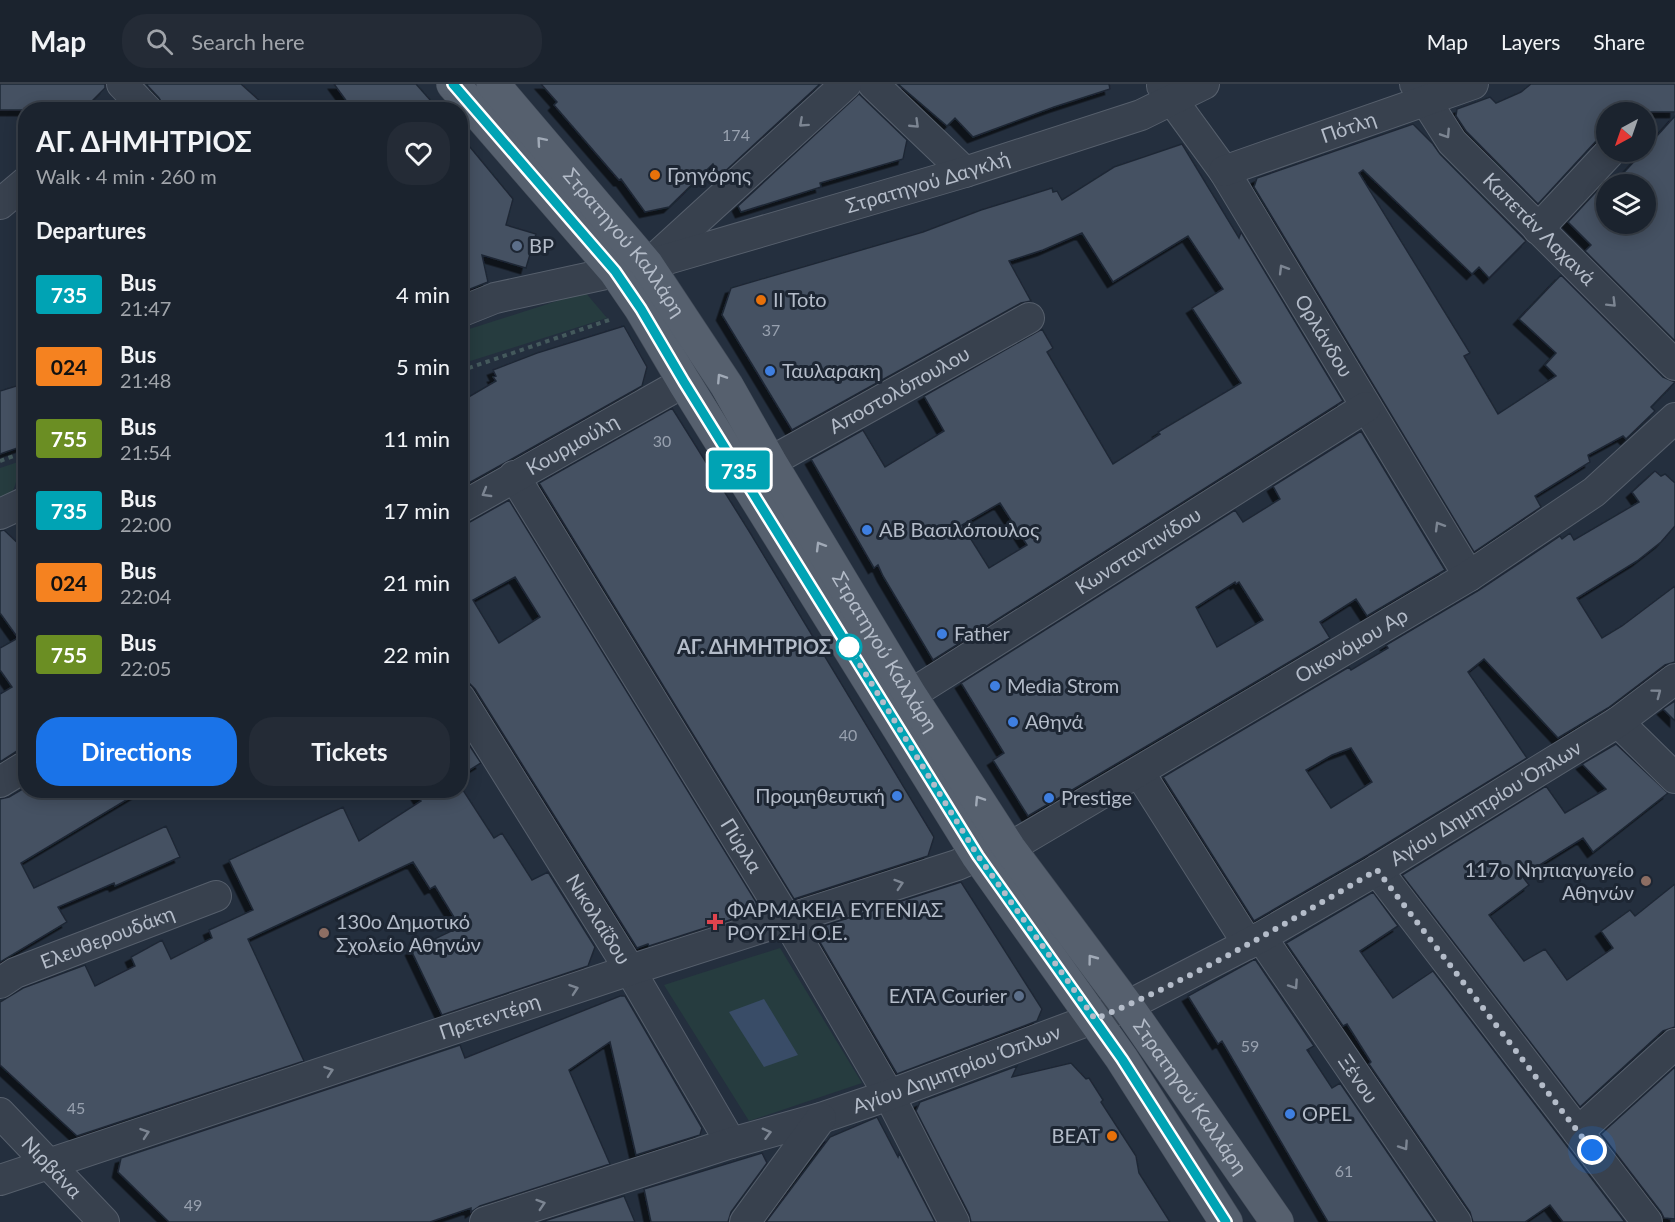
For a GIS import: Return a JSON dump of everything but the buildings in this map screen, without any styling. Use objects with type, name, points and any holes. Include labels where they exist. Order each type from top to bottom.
[{"type":"main road","name":"Στρατηγού Καλλάρη","points":[[453,84],[615,271],[641,309],[978,856],[1095,1019],[1226,1222]]},
{"type":"main road","name":"Στρατηγού Καλλάρη","points":[[493,84],[647,265],[727,386],[910,695],[1009,848],[1127,1006],[1277,1222]]},
{"type":"street","points":[[647,265],[846,84]]},
{"type":"street","points":[[873,84],[965,172]]},
{"type":"street","name":"Στρατηγού Δαγκλή","points":[[615,271],[647,265],[965,172],[1141,115],[1166,92],[1204,84]]},
{"type":"street","name":"Πότλη","points":[[1224,171],[1420,92],[1473,84]]},
{"type":"street","name":"Ορλάνδου","points":[[1166,92],[1224,171],[1469,576]]},
{"type":"street","name":"Καπετάν Λαχανά","points":[[1420,92],[1452,142],[1675,365]]},
{"type":"street","points":[[1538,229],[1601,162]]},
{"type":"street","points":[[0,204],[18,189]]},
{"type":"street","points":[[468,309],[495,298],[615,271]]},
{"type":"street","name":"Αποστολόπουλου","points":[[770,462],[1029,318]]},
{"type":"street","name":"Κουρμούλη","points":[[468,503],[684,382]]},
{"type":"street","name":"Κωνσταντινίδου","points":[[910,695],[1366,407]]},
{"type":"street","name":"Οικονόμου Αρ","points":[[1009,848],[1469,576],[1594,492],[1675,418]]},
{"type":"street","name":"Πύρλα","points":[[514,476],[787,920],[889,1095],[954,1222]]},
{"type":"street","name":"Αγίου Δημητρίου Όπλων","points":[[485,1222],[731,1143],[821,1118],[1127,1006],[1254,941],[1377,870],[1618,722],[1675,679]]},
{"type":"street","name":"Νικολαΐδου","points":[[468,711],[630,970],[731,1143]]},
{"type":"street","points":[[1618,722],[1675,778]]},
{"type":"street","points":[[0,782],[18,771]]},
{"type":"street","name":"Ξένου","points":[[1139,772],[1254,941],[1456,1222]]},
{"type":"street","name":"Πρετεντέρη","points":[[0,1180],[630,970],[957,865],[978,856]]},
{"type":"street","points":[[1377,870],[1647,1222]]},
{"type":"street","name":"Ελευθερουδάκη","points":[[0,983],[15,973],[216,896]]},
{"type":"street","points":[[1578,1132],[1675,1044]]},
{"type":"street","name":"Νιρβάνα","points":[[0,1113],[104,1222]]},
{"type":"street","points":[[745,1222],[821,1118]]},
{"type":"path","points":[[468,368],[641,309]]},
{"type":"path","points":[[0,461],[18,456]]},
{"type":"green space","points":[[585,292],[607,318],[468,362],[468,329]]},
{"type":"green space","points":[[18,462],[17,480],[13,491],[0,503],[0,468]]},
{"type":"green space","points":[[780,948],[862,1083],[749,1121],[664,985]]},
{"type":"water","points":[[764,999],[798,1055],[764,1067],[729,1012]]},
{"type":"bus line","name":"735","points":[[453,84],[615,271],[641,309],[978,856],[1122,1059],[1226,1222]]},
{"type":"place","name":"Γρηγόρης","points":[[655,175]]},
{"type":"place","name":"BP","points":[[517,246]]},
{"type":"place","name":"Il Toto","points":[[761,300]]},
{"type":"place","name":"Ταυλαρακη","points":[[770,371]]},
{"type":"place","name":"AB Βασιλόπουλος","points":[[867,530]]},
{"type":"place","name":"Father","points":[[942,634]]},
{"type":"place","name":"ΑΓ. ΔΗΜΗΤΡΙΟΣ","points":[[849,647]]},
{"type":"place","name":"Media Strom","points":[[995,686]]},
{"type":"place","name":"Αθηνά","points":[[1013,722]]},
{"type":"place","name":"Προμηθευτική","points":[[897,796]]},
{"type":"place","name":"Prestige","points":[[1049,798]]},
{"type":"place","name":"117ο Νηπιαγωγείο Αθηνών","points":[[1646,881]]},
{"type":"place","name":"ΦΑΡΜΑΚΕΊΑ ΕΥΓΕΝΊΑΣ ΡΟΎΤΣΗ Ο.Ε.","points":[[715,922]]},
{"type":"place","name":"130ο Δημοτικό Σχολείο Αθηνών","points":[[324,933]]},
{"type":"place","name":"ΕΛΤΑ Courier","points":[[1019,996]]},
{"type":"place","name":"OPEL","points":[[1290,1114]]},
{"type":"place","name":"ΒΕΑΤ","points":[[1112,1136]]},
{"type":"route","points":[[849,647],[978,856],[1095,1019],[1127,1006],[1261,937],[1377,870],[1592,1150]]}]
